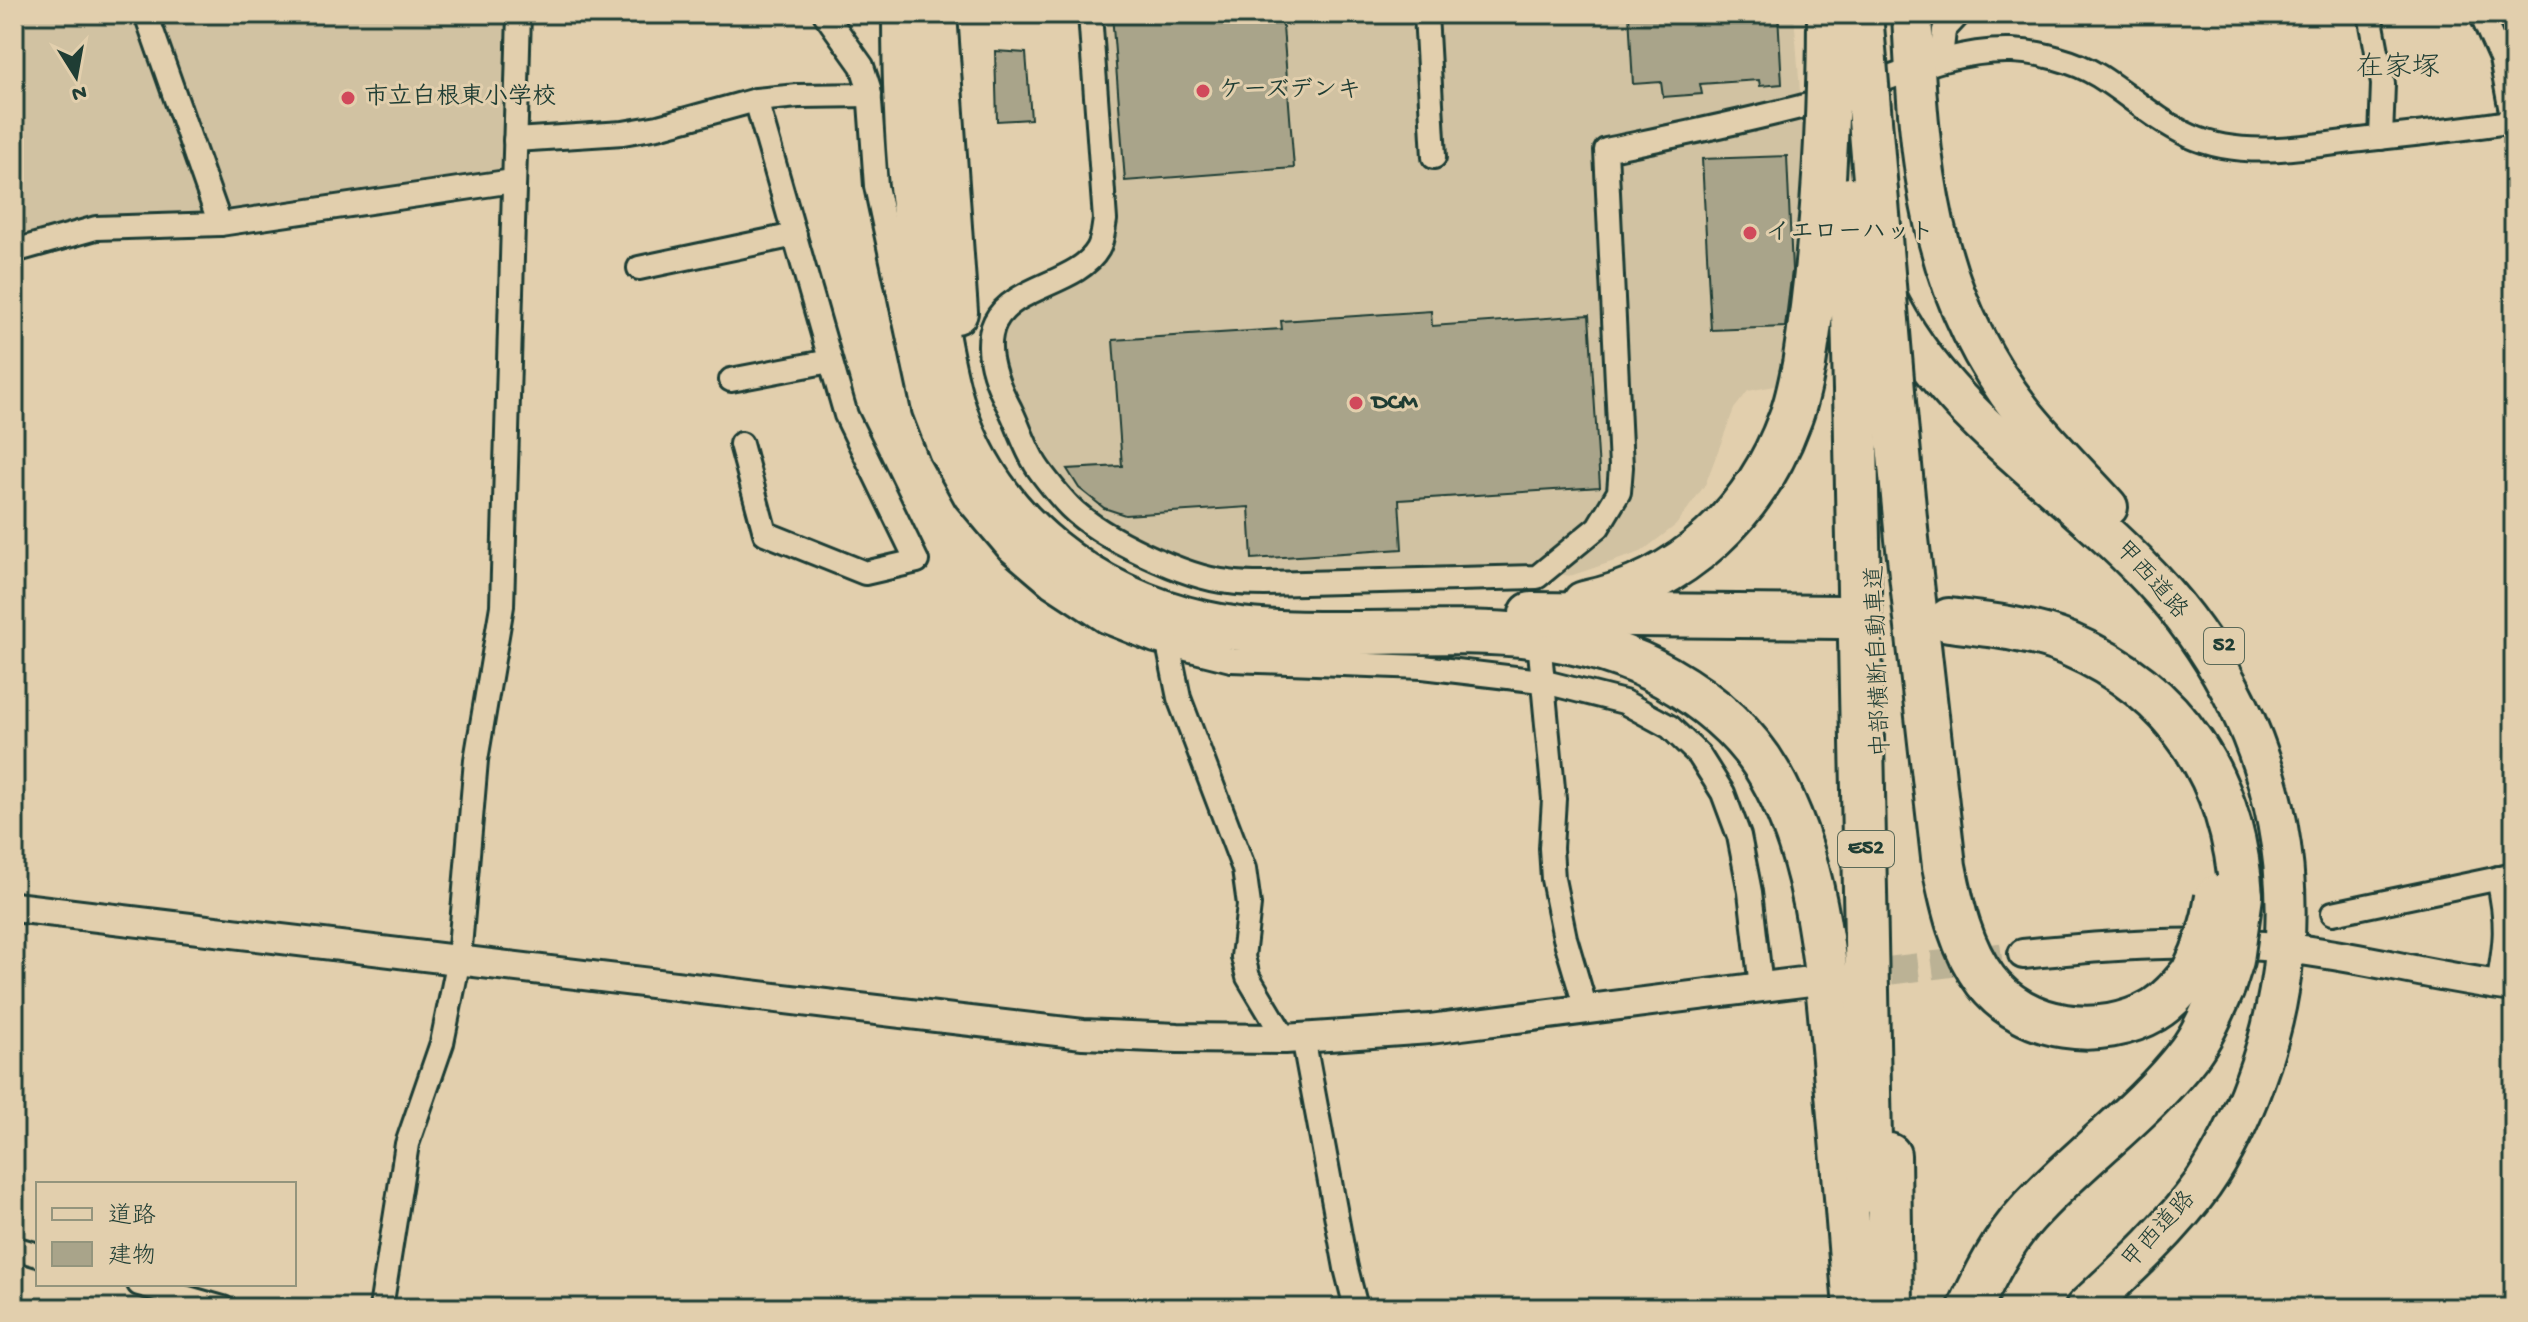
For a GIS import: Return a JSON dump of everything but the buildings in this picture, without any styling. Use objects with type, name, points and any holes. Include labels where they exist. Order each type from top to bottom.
[{"type":"highway","points":[[904,14],[905,103],[914,218],[944,371],[955,412],[972,451],[1020,523],[1050,551],[1086,576],[1160,612],[1209,625],[1264,631],[1534,615],[1591,602],[1634,587],[1679,565],[1716,537],[1747,502],[1771,461],[1791,418],[1804,365],[1822,224],[1829,96],[1829,14]]},
{"type":"highway","points":[[935,14],[957,322],[975,405],[991,441],[1037,507],[1085,548],[1129,577],[1168,594],[1212,604],[1280,612],[1534,615],[1839,628]]},
{"type":"highway","name":"甲西道路","points":[[1815,14],[1823,101],[1831,142],[1869,258],[1911,340],[1963,404],[2116,542],[2164,593],[2229,684],[2254,736],[2268,781],[2280,833],[2293,949],[2294,1002],[2281,1056],[2241,1149],[2216,1190],[2119,1308]]},
{"type":"highway","name":"中部横断自動車道","points":[[1843,14],[1873,390],[1873,1308]]},
{"type":"highway","name":"中部横断自動車道","points":[[1859,14],[1882,715],[1891,1308]]},
{"type":"highway","name":"甲西道路","points":[[1912,14],[1928,65],[1923,176],[1933,230],[1949,282],[1969,327],[2022,412],[2211,625],[2243,675],[2268,728],[2285,777],[2296,831],[2303,891],[2293,949],[2266,1052],[2247,1102],[2228,1143],[2204,1182],[2173,1222],[2085,1308]]},
{"type":"highway","points":[[1873,390],[1907,539],[1944,866],[1954,911],[1968,951],[1987,982],[2010,1003],[2039,1019],[2069,1028],[2099,1028],[2129,1022],[2154,1010],[2175,993],[2208,980]]},
{"type":"highway","points":[[1534,615],[1576,642],[1613,652],[1654,670],[1719,712],[1745,739],[1768,770],[1785,804],[1808,874],[1821,949],[1830,1014],[1855,1308]]},
{"type":"highway","points":[[1949,631],[2090,679],[2138,714],[2160,736],[2194,787],[2229,896],[2213,925],[2205,949],[2209,1021],[2190,1052],[2136,1111],[2025,1216],[1986,1274],[1970,1308]]},
{"type":"street","points":[[146,14],[220,224]]},
{"type":"street","points":[[381,1308],[407,1144],[442,1043],[459,959],[476,760],[502,606],[519,14]]},
{"type":"street","points":[[825,14],[862,66],[870,95],[876,186],[924,410],[941,454],[966,499],[1009,550],[1050,585],[1105,621],[1168,644],[1231,660],[1423,667],[1541,681],[1624,702],[1670,727],[1699,755],[1723,793],[1739,836],[1750,892],[1761,987]]},
{"type":"street","points":[[1090,14],[1105,220],[1102,240],[1096,253],[1083,265],[1005,308],[994,325],[990,345],[993,367],[1003,396],[1035,464],[1070,508],[1157,561],[1192,574],[1227,582],[1534,615]]},
{"type":"street","points":[[1426,14],[1434,157]]},
{"type":"street","points":[[1928,65],[1944,30],[1959,14]]},
{"type":"street","points":[[2370,14],[2383,84],[2381,138]]},
{"type":"street","points":[[1586,1009],[1565,938],[1553,879],[1554,799],[1534,615],[1598,527],[1619,492],[1621,467],[1606,150],[1823,101],[1928,65],[1974,53],[2014,51],[2055,58],[2096,74],[2146,111],[2191,136],[2227,147],[2269,150],[2514,122],[2501,59],[2481,14]]},
{"type":"street","points":[[515,140],[623,133],[658,127],[756,100],[870,95]]},
{"type":"street","points":[[741,444],[765,533],[865,573],[917,561],[846,415],[756,100]]},
{"type":"street","points":[[14,251],[96,228],[220,224],[513,181]]},
{"type":"street","points":[[639,268],[795,235]]},
{"type":"street","points":[[731,380],[830,361]]},
{"type":"street","points":[[1168,644],[1179,698],[1244,869],[1249,905],[1243,957],[1248,977],[1294,1038],[1356,1308]]},
{"type":"street","points":[[2023,954],[2122,944],[2181,943],[2293,949],[2506,986],[2506,876],[2333,913]]},
{"type":"street","points":[[14,907],[1083,1034],[1294,1038],[1430,1029],[1810,981]]},
{"type":"street","points":[[14,1248],[36,1254]]},
{"type":"street","points":[[146,1286],[223,1308]]},
{"type":"shaded area","points":[[14,14],[132,14],[207,216],[91,226],[14,239]]},
{"type":"shaded area","name":"市立白根東小学校","points":[[153,14],[519,14],[513,181],[220,224]]},
{"type":"shaded area","points":[[1101,14],[1794,14],[1800,92],[1817,127],[1791,383],[1748,391],[1734,409],[1705,485],[1676,525],[1641,552],[1570,576],[1519,567],[1262,574],[1194,564],[1156,551],[1088,508],[1065,487],[1002,378],[998,348],[1001,327],[1019,306],[1096,267]]},
{"type":"tunnel","points":[[1839,639],[1949,642]]},
{"type":"tunnel","points":[[1849,976],[2023,954]]},
{"type":"place","name":"ケーズデンキ","points":[[1203,91]]},
{"type":"place","name":"市立白根東小学校","points":[[348,98]]},
{"type":"place","name":"イエローハット","points":[[1750,233]]},
{"type":"place","name":"DCM","points":[[1356,403]]},
{"type":"district","name":"在家塚","points":[[2398,69]]}]
